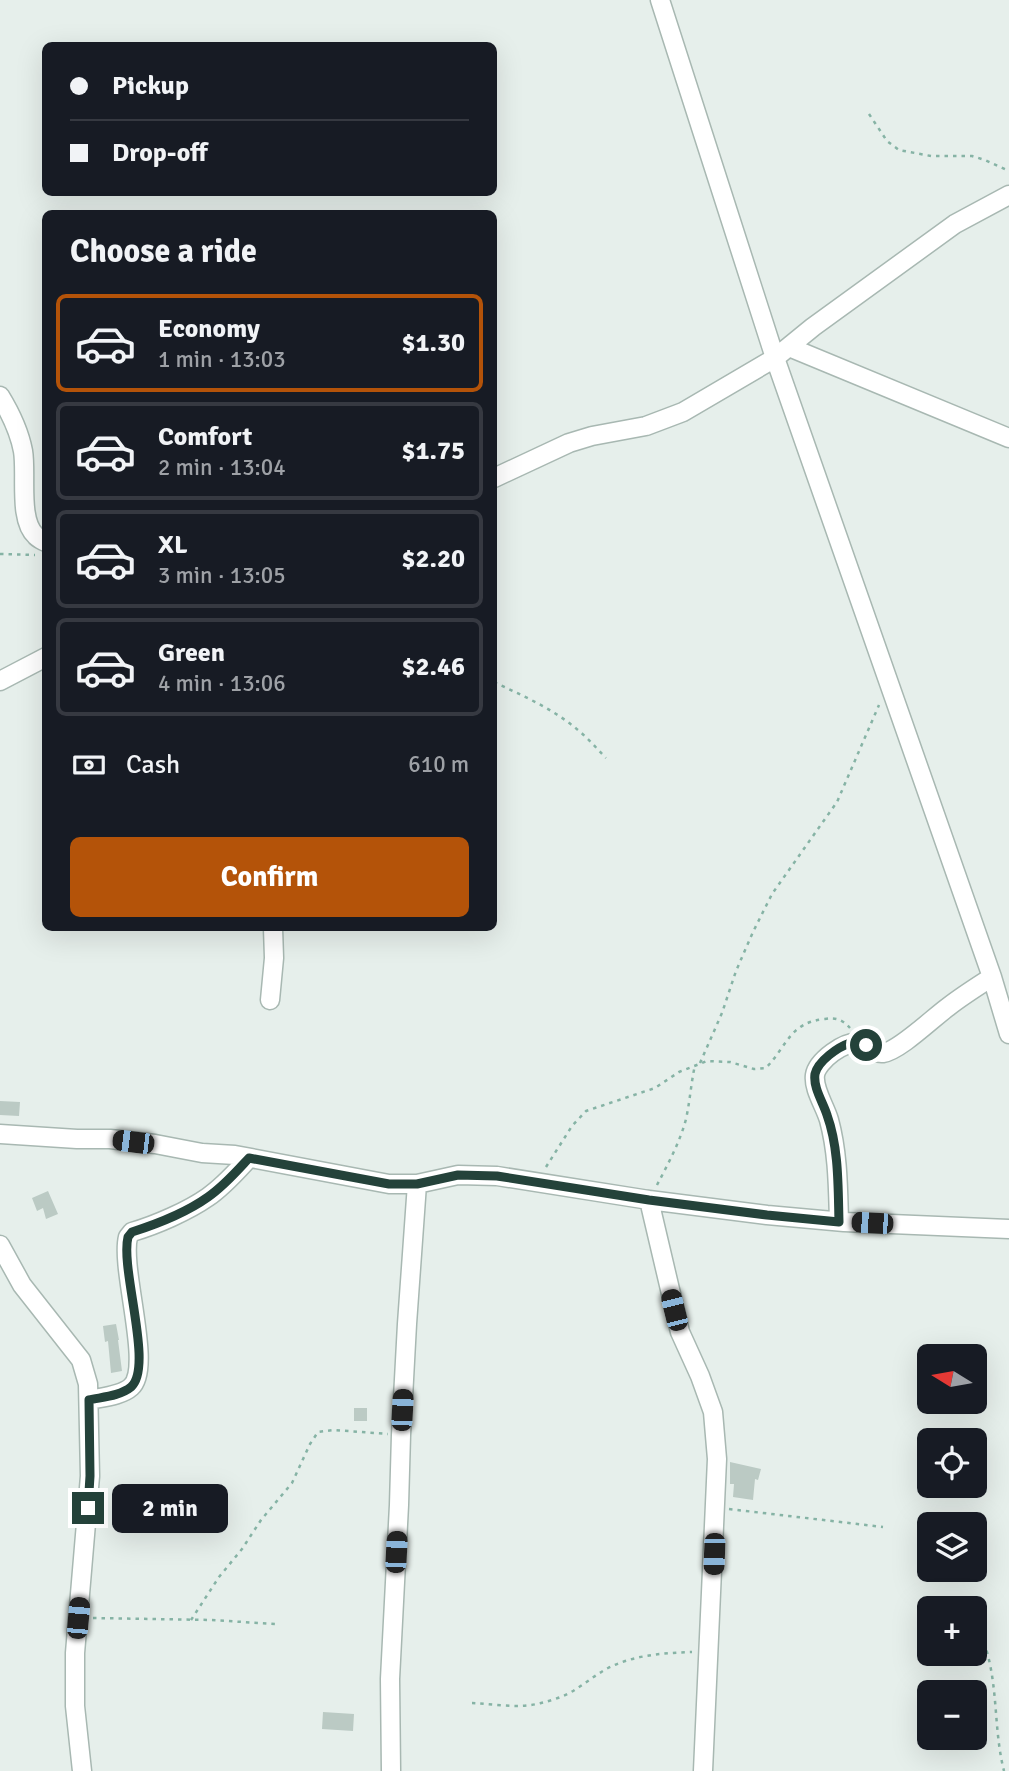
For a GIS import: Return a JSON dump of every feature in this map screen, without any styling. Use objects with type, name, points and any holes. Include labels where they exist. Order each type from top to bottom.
[{"type":"street","points":[[660,0],[782,353],[1009,1033]]},
{"type":"street","points":[[497,477],[569,443],[646,426],[683,412],[782,353],[824,319],[955,224],[1009,195]]},
{"type":"street","points":[[782,353],[1009,438]]},
{"type":"street","points":[[0,396],[12,416],[23,453],[26,518],[41,548]]},
{"type":"street","points":[[0,681],[42,659]]},
{"type":"street","points":[[270,1000],[274,958],[273,931]]},
{"type":"street","points":[[839,1222],[830,1122],[815,1087],[816,1069],[824,1059],[852,1042],[866,1045],[880,1053],[894,1048],[992,976]]},
{"type":"street","points":[[0,1134],[155,1144],[389,1184],[417,1184],[458,1175],[497,1176],[767,1215],[839,1222],[1009,1229]]},
{"type":"street","points":[[89,1400],[130,1388],[139,1372],[127,1258],[128,1237],[132,1232],[209,1197],[249,1158]]},
{"type":"street","points":[[391,1771],[390,1679],[407,1324],[417,1184]]},
{"type":"street","points":[[649,1200],[680,1332],[713,1412],[717,1458],[716,1508],[703,1771]]},
{"type":"street","points":[[0,1245],[22,1285],[81,1360],[88,1384],[90,1476],[75,1653],[75,1706],[82,1771]]},
{"type":"path","points":[[869,114],[887,141],[899,150],[931,156],[972,156],[1009,171]]},
{"type":"path","points":[[0,554],[41,548]]},
{"type":"path","points":[[700,1063],[753,932],[772,894],[837,802],[890,681]]},
{"type":"path","points":[[497,683],[531,699],[567,722],[606,758]]},
{"type":"path","points":[[538,1183],[556,1149],[586,1111],[655,1088],[670,1076],[695,1065],[716,1060],[754,1069],[766,1068],[799,1027],[823,1019],[834,1018],[845,1022],[866,1045]]},
{"type":"path","points":[[649,1200],[669,1163],[682,1130],[695,1065]]},
{"type":"path","points":[[191,1620],[261,1520],[292,1483],[318,1433],[334,1430],[401,1435]]},
{"type":"path","points":[[716,1508],[883,1527]]},
{"type":"path","points":[[78,1618],[275,1624]]},
{"type":"path","points":[[471,1703],[538,1704],[561,1697],[608,1668],[630,1659],[656,1653],[709,1651]]},
{"type":"path","points":[[987,1656],[1003,1771]]},
{"type":"building","points":[[0,1101],[20,1102],[19,1116],[0,1115]]},
{"type":"building","points":[[48,1191],[58,1214],[46,1219],[43,1208],[37,1211],[32,1198]]},
{"type":"building","points":[[116,1324],[122,1371],[111,1373],[108,1341],[105,1342],[103,1326]]},
{"type":"building","points":[[354,1408],[367,1408],[367,1421],[354,1421]]},
{"type":"building","points":[[730,1462],[761,1469],[758,1480],[755,1479],[753,1500],[733,1497],[734,1484],[730,1484]]},
{"type":"building","points":[[323,1712],[354,1714],[353,1731],[322,1729]]},
{"type":"route","points":[[88,1508],[89,1400],[130,1388],[139,1372],[127,1258],[128,1237],[132,1232],[151,1226],[209,1197],[249,1158],[389,1184],[417,1184],[458,1175],[497,1176],[649,1200],[839,1222],[830,1122],[815,1087],[814,1077],[816,1069],[824,1059],[841,1047],[852,1042],[866,1045]]}]
